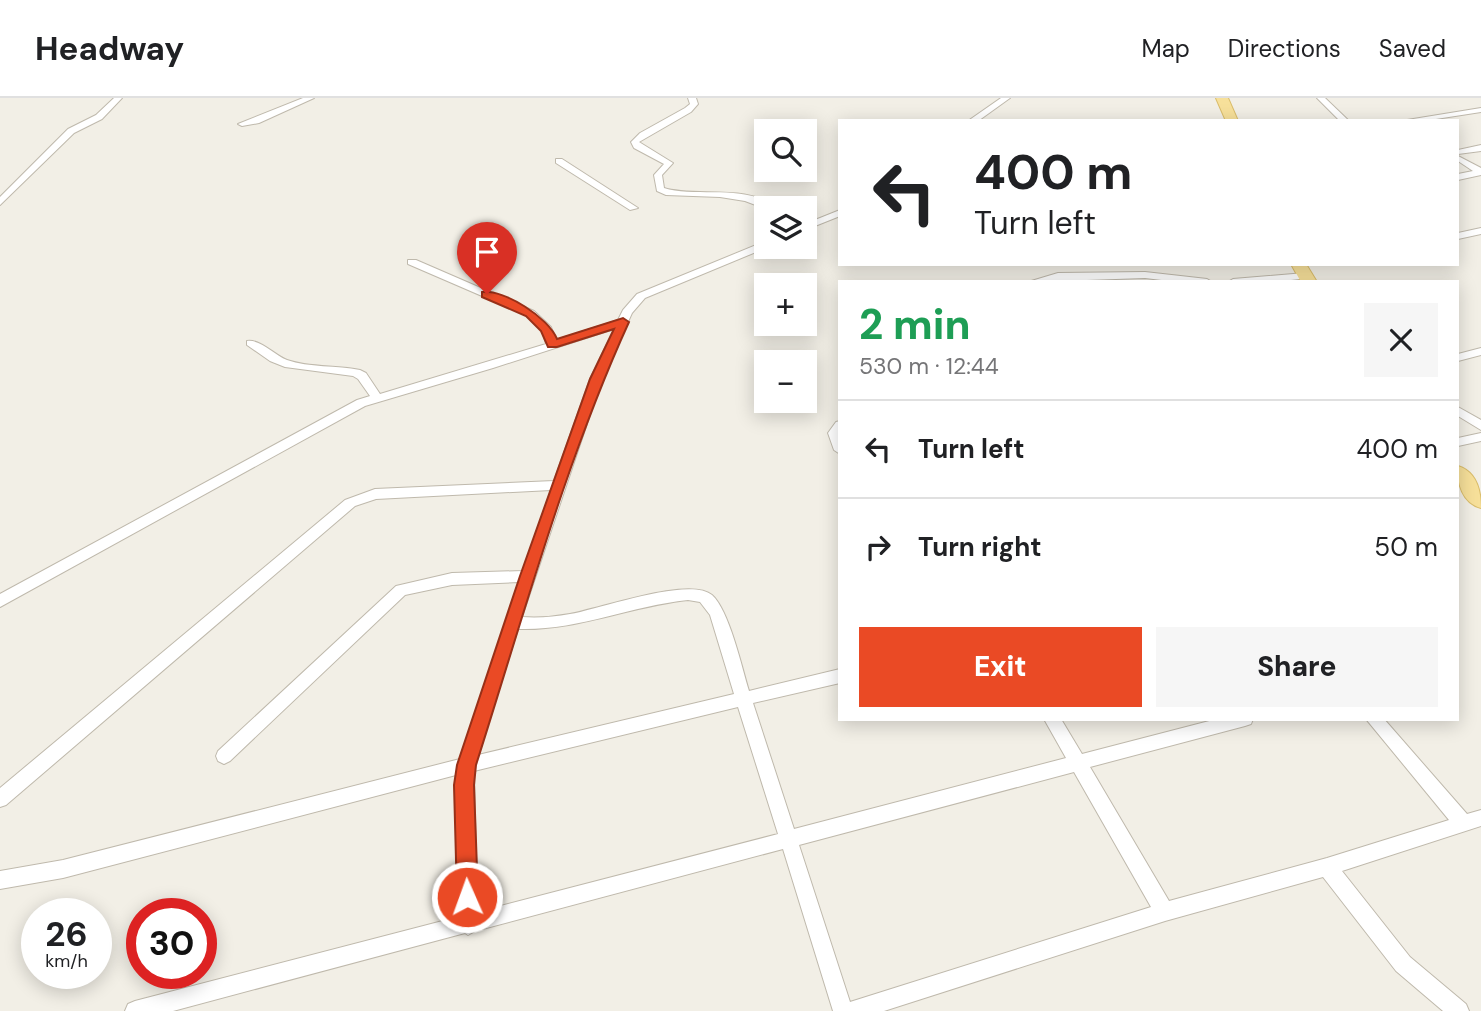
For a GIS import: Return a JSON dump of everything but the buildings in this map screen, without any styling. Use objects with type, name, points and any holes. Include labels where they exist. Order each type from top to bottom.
[{"type":"main road","points":[[1222,98],[1230,119]]},
{"type":"main road","points":[[1459,474],[1481,501]]},
{"type":"street","points":[[0,202],[71,131],[99,117],[118,98]]},
{"type":"street","points":[[242,124],[256,121],[310,98]]},
{"type":"street","points":[[692,98],[694,104],[688,110],[635,142],[636,146],[669,163],[658,175],[660,189],[666,192],[712,192],[754,199]]},
{"type":"street","points":[[975,119],[1006,98]]},
{"type":"street","points":[[1321,98],[1343,119]]},
{"type":"street","points":[[1419,119],[1481,110]]},
{"type":"street","points":[[1459,155],[1481,148]]},
{"type":"street","points":[[1459,156],[1481,172]]},
{"type":"street","points":[[559,161],[633,208]]},
{"type":"street","points":[[1459,177],[1481,172]]},
{"type":"street","points":[[817,222],[838,214]]},
{"type":"street","points":[[1459,236],[1481,230]]},
{"type":"street","points":[[468,925],[464,785],[466,765],[596,379],[634,303],[651,291],[754,249]]},
{"type":"street","points":[[412,262],[530,313],[547,329],[552,344]]},
{"type":"street","points":[[1251,280],[1304,274]]},
{"type":"street","points":[[1045,280],[1145,275],[1189,280]]},
{"type":"street","points":[[0,601],[376,397],[489,366],[623,322]]},
{"type":"street","points":[[251,343],[274,359],[289,365],[356,373],[362,376],[376,397]]},
{"type":"street","points":[[1459,358],[1481,351]]},
{"type":"street","points":[[1459,412],[1481,426]]},
{"type":"street","points":[[838,428],[834,433],[838,444]]},
{"type":"street","points":[[1459,442],[1481,437]]},
{"type":"street","points":[[0,800],[350,503],[374,494],[559,485]]},
{"type":"street","points":[[224,756],[401,590],[452,579],[528,576]]},
{"type":"street","points":[[512,623],[551,624],[677,596],[703,596],[717,614],[843,1011]]},
{"type":"street","points":[[0,880],[63,869],[466,765],[838,676]]},
{"type":"street","points":[[1053,721],[1165,912]]},
{"type":"street","points":[[135,1011],[1237,721]]},
{"type":"street","points":[[852,1011],[1165,912],[1327,867],[1472,820],[1376,721]]},
{"type":"street","points":[[1327,867],[1403,964],[1459,1011]]},
{"type":"route","points":[[467,897],[464,785],[466,765],[596,379],[623,322],[552,344],[547,329],[530,313],[487,294]]}]
